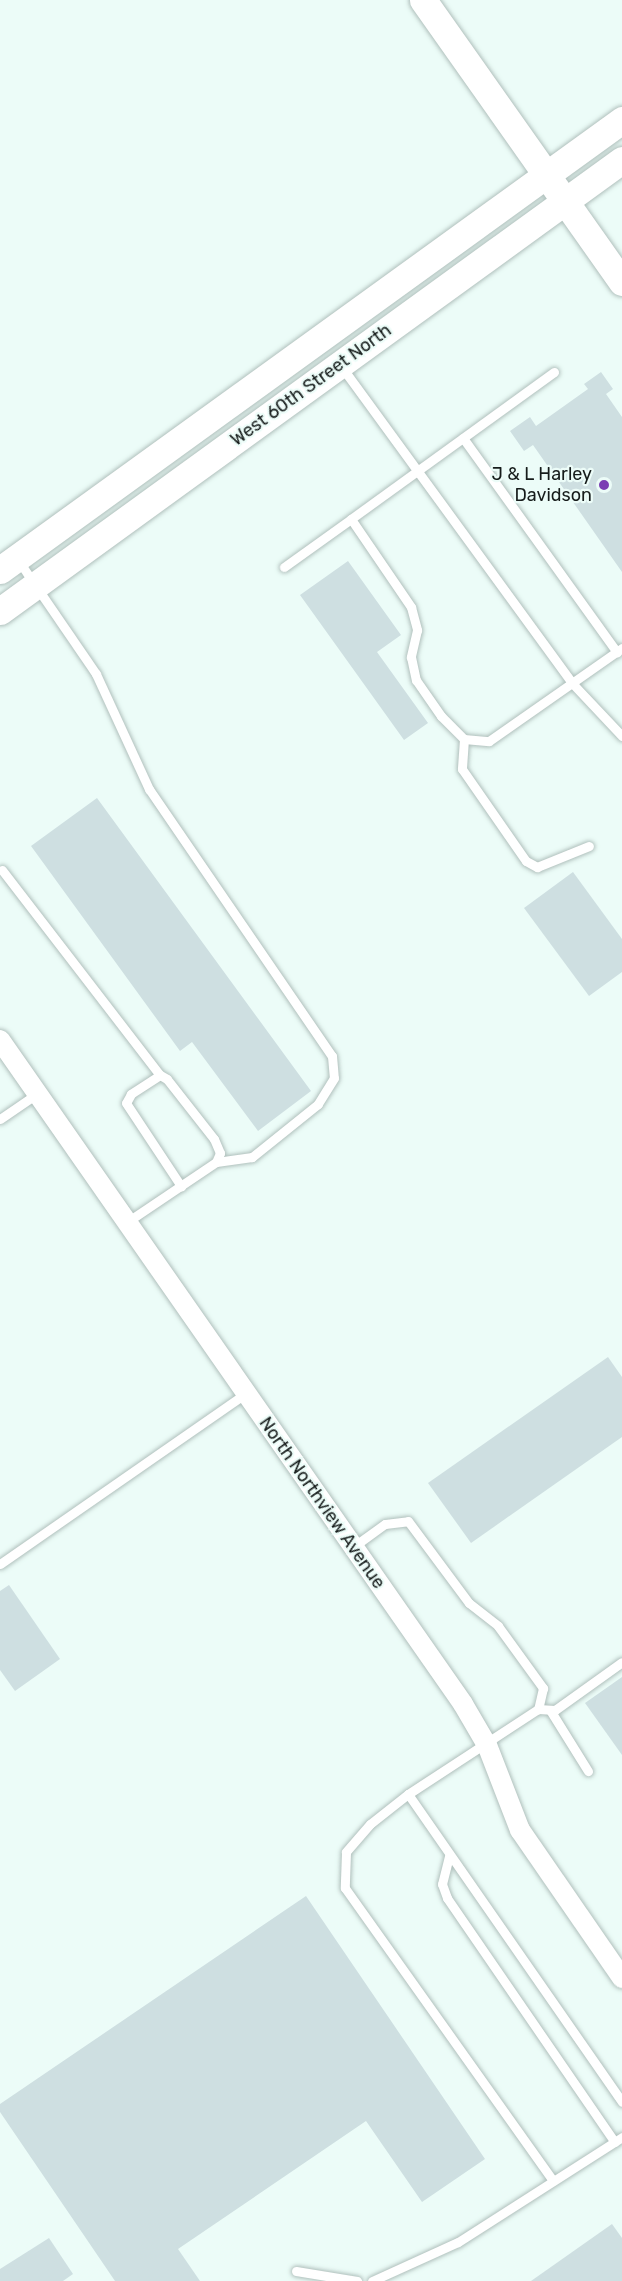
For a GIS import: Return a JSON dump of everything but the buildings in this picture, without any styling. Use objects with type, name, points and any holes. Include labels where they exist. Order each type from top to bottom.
[{"type":"main road","points":[[423,0],[548,173],[622,282]]},
{"type":"main road","name":"West 60th Street North","points":[[8,564],[622,120]]},
{"type":"main road","name":"West 60th Street North","points":[[0,611],[622,160]]},
{"type":"street","name":"North Northview Avenue","points":[[0,1040],[354,1547],[487,1745],[520,1830],[620,1970]]},
{"type":"lane","points":[[340,364],[572,683],[622,736]]},
{"type":"lane","points":[[284,567],[554,372]]},
{"type":"lane","points":[[351,519],[411,607],[417,630],[411,657],[417,680],[441,716],[464,739],[489,741],[619,650],[463,438]]},
{"type":"lane","points":[[8,564],[35,585],[112,702],[149,789],[332,1056],[334,1078],[318,1104],[252,1157],[216,1162],[127,1222]]},
{"type":"lane","points":[[464,739],[462,769],[525,861],[537,867],[589,846]]},
{"type":"lane","points":[[2,870],[160,1075],[167,1079],[214,1139],[220,1153],[216,1162]]},
{"type":"lane","points":[[160,1075],[131,1094],[126,1103],[181,1186]]},
{"type":"lane","points":[[0,1119],[38,1093]]},
{"type":"lane","points":[[0,1564],[246,1393]]},
{"type":"lane","points":[[354,1547],[385,1524],[408,1521],[469,1603],[498,1626],[543,1688],[538,1709]]},
{"type":"lane","points":[[553,2181],[345,1888],[346,1852],[370,1824],[408,1794],[487,1745],[538,1709],[550,1710],[622,1662]]},
{"type":"lane","points":[[550,1710],[588,1771]]},
{"type":"lane","points":[[408,1794],[449,1857],[622,2102]]},
{"type":"lane","points":[[372,2281],[458,2242],[619,2140],[447,1898],[442,1884],[449,1857]]},
{"type":"lane","points":[[296,2271],[357,2281]]},
{"type":"place","name":"J & L Harley Davidson","points":[[604,485]]}]
